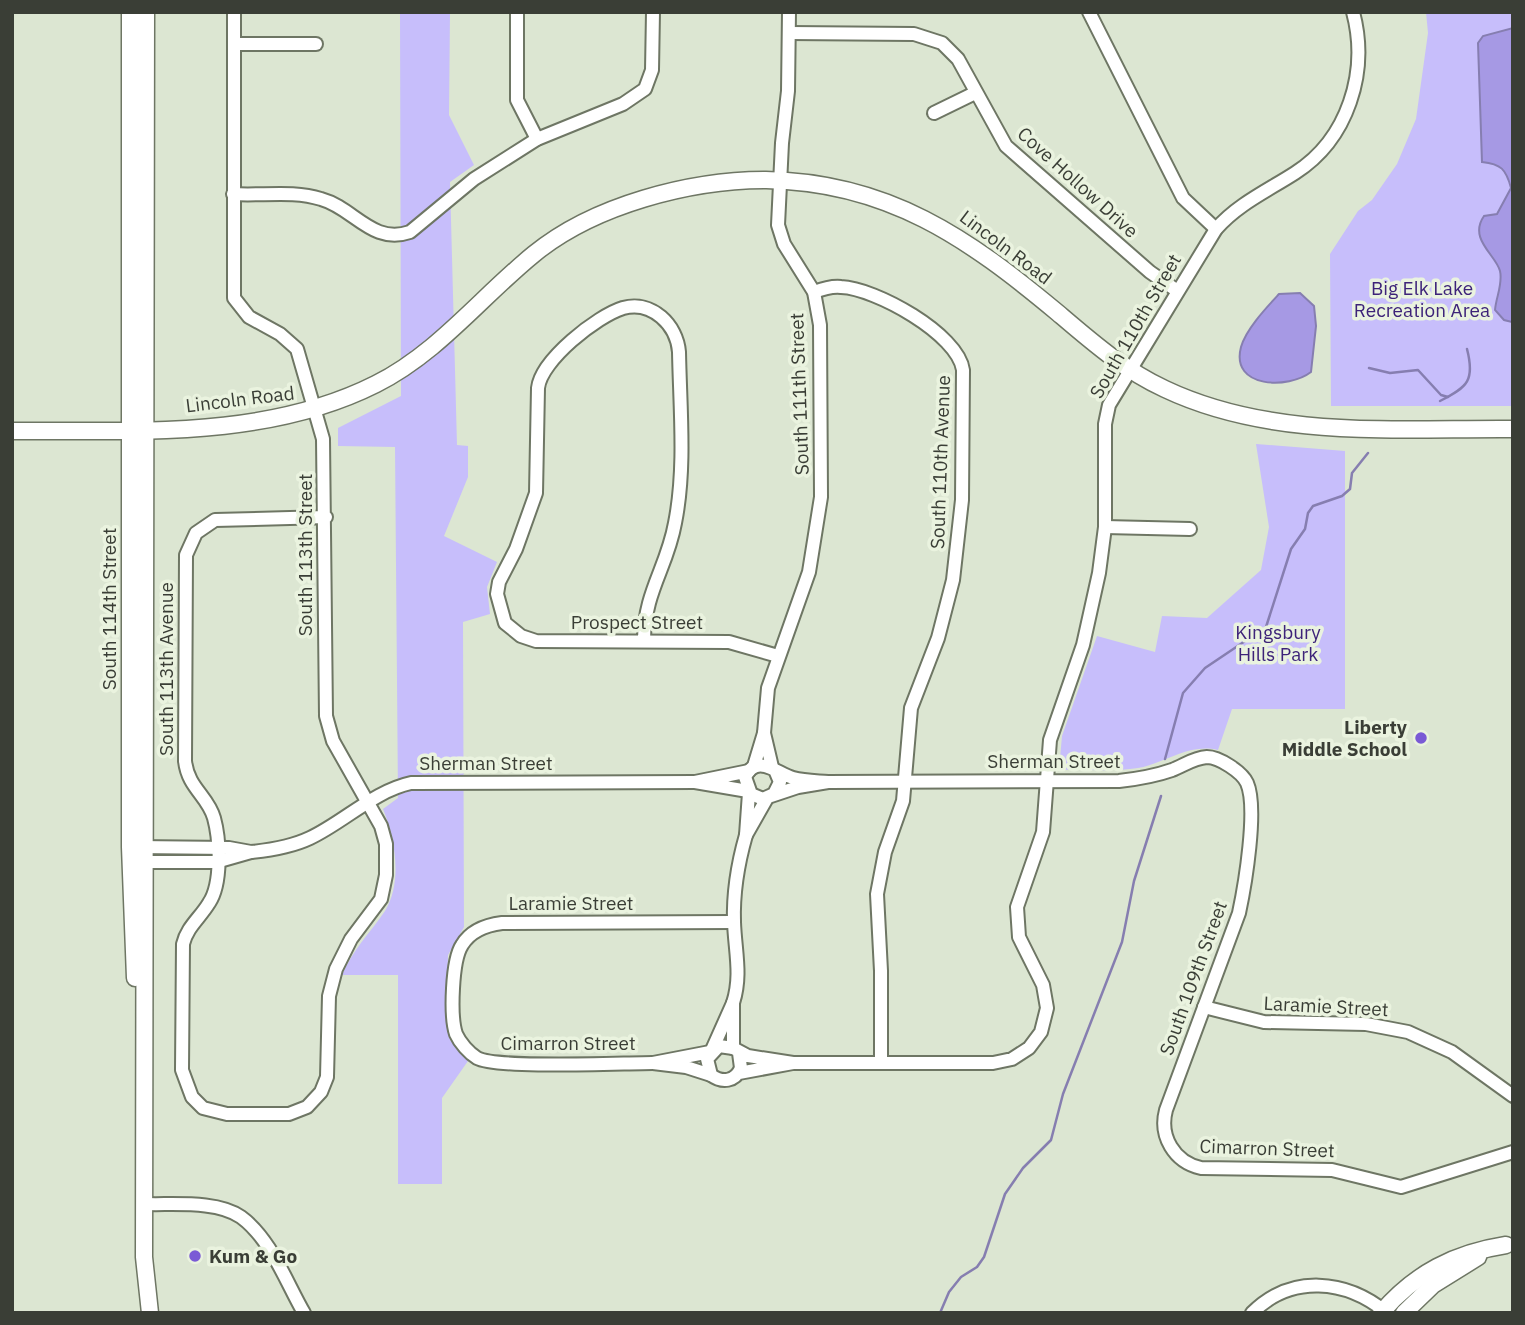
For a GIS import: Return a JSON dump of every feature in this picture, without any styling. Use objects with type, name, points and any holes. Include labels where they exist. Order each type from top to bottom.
[{"type":"street","name":"South 114th Street","points":[[130,12],[138,429]]},
{"type":"street","name":"South 114th Street","points":[[146,12],[138,429],[138,855],[144,1257],[150,1313]]},
{"type":"street","name":"South 113th Street","points":[[188,1091],[203,1108],[228,1114],[289,1114],[315,1100],[327,1077],[328,1006],[336,969],[351,939],[377,906],[385,886],[385,838],[333,741],[326,716],[326,517],[323,439],[297,349],[290,341],[249,317],[234,298],[234,12]]},
{"type":"street","points":[[517,12],[517,100],[537,139]]},
{"type":"street","points":[[233,194],[301,195],[320,198],[332,203],[369,229],[384,235],[398,236],[416,229],[474,179],[537,139],[623,104],[645,89],[652,70],[653,12]]},
{"type":"street","name":"South 111th Street","points":[[752,769],[764,733],[768,688],[808,572],[820,521],[820,325],[814,292],[780,235],[779,181],[788,91],[789,12]]},
{"type":"street","points":[[1089,12],[1183,198],[1216,229],[1239,206],[1297,172],[1318,155],[1336,132],[1357,79],[1357,27],[1353,12]]},
{"type":"street","name":"Cove Hollow Drive","points":[[789,33],[925,36],[942,43],[955,54],[1006,146],[1150,272],[1176,290]]},
{"type":"street","points":[[234,44],[316,44]]},
{"type":"street","points":[[934,113],[975,93]]},
{"type":"street","name":"Lincoln Road","points":[[12,431],[138,429],[248,423],[314,410],[379,383],[422,355],[537,252],[603,215],[675,190],[740,181],[813,184],[870,196],[943,227],[987,255],[1129,370],[1205,406],[1279,423],[1330,428],[1513,429]]},
{"type":"street","name":"South 110th Street","points":[[881,1062],[1003,1061],[1029,1048],[1041,1032],[1047,1000],[1043,985],[1022,947],[1016,915],[1021,891],[1043,832],[1053,728],[1077,664],[1094,602],[1105,527],[1106,415],[1176,290],[1216,229]]},
{"type":"street","name":"South 110th Avenue","points":[[814,292],[845,287],[893,305],[946,340],[957,352],[963,365],[963,483],[957,558],[943,621],[911,708],[901,809],[882,863],[876,906],[881,971],[881,1062]]},
{"type":"street","name":"Prospect Street","points":[[644,641],[645,607],[677,515],[680,352],[677,337],[667,321],[652,311],[634,307],[607,316],[552,358],[541,374],[538,388],[538,483],[516,549],[499,582],[498,599],[503,618],[517,634],[536,641],[729,642],[778,656]]},
{"type":"street","name":"South 113th Avenue","points":[[188,1091],[182,1070],[183,944],[191,926],[212,899],[216,848],[212,812],[191,785],[185,761],[185,563],[191,541],[202,527],[215,520],[232,517],[326,517]]},
{"type":"street","points":[[1105,527],[1190,529]]},
{"type":"street","name":"South 111th Street","points":[[764,733],[773,769]]},
{"type":"street","name":"Sherman Street","points":[[773,769],[798,779],[828,782],[905,782],[1139,779],[1174,769],[1194,759],[1211,757],[1231,768]]},
{"type":"street","name":"South 109th Street","points":[[1181,1159],[1167,1139],[1164,1118],[1239,913],[1244,886],[1250,803],[1247,782],[1231,768]]},
{"type":"street","points":[[746,835],[779,782],[773,769],[752,769],[745,781],[749,792],[746,835],[736,878],[734,922],[739,975],[733,1003],[707,1065],[711,1074],[725,1081],[739,1073],[793,1063],[881,1062]]},
{"type":"street","name":"Sherman Street","points":[[695,782],[752,769]]},
{"type":"street","name":"Sherman Street","points":[[138,855],[216,862],[300,842],[368,802],[403,785],[423,782],[695,782],[749,792]]},
{"type":"street","name":"Sherman Street","points":[[769,797],[798,787],[828,782]]},
{"type":"street","points":[[749,792],[758,798],[769,797]]},
{"type":"street","name":"Sherman Street","points":[[138,855],[216,848],[251,852]]},
{"type":"street","name":"Laramie Street","points":[[454,989],[454,965],[461,945],[475,931],[491,924],[734,922]]},
{"type":"street","name":"Cimarron Street","points":[[454,989],[456,1034],[470,1052],[485,1061],[653,1063],[686,1067],[711,1074]]},
{"type":"street","points":[[733,1003],[736,1050],[742,1063],[739,1073]]},
{"type":"street","name":"Laramie Street","points":[[1204,1007],[1264,1022],[1366,1024],[1408,1032],[1452,1052],[1513,1096]]},
{"type":"street","points":[[711,1051],[719,1046],[793,1063]]},
{"type":"street","name":"Cimarron Street","points":[[653,1063],[711,1051]]},
{"type":"street","name":"Cimarron Street","points":[[1181,1159],[1193,1166],[1208,1169],[1339,1170],[1401,1186],[1513,1152]]},
{"type":"street","points":[[145,1205],[216,1208],[240,1216],[259,1235],[303,1313]]},
{"type":"street","points":[[1252,1313],[1280,1293],[1310,1284],[1341,1288],[1384,1312],[1416,1279],[1445,1261],[1470,1251],[1509,1244]]},
{"type":"street","points":[[1404,1313],[1450,1273],[1509,1244]]},
{"type":"green space","points":[[400,12],[450,12],[449,115],[474,165],[450,182],[457,445],[468,446],[468,477],[444,536],[497,562],[487,587],[490,614],[463,622],[464,927],[448,955],[446,1023],[450,1040],[468,1061],[442,1098],[442,1184],[398,1184],[398,975],[342,975],[356,949],[385,911],[391,899],[395,874],[394,846],[383,809],[398,798],[395,447],[338,446],[338,428],[401,396]]},
{"type":"green space","name":"Big Elk Lake Recreation Area","points":[[1426,12],[1513,12],[1513,406],[1331,406],[1330,254],[1358,211],[1372,200],[1397,164],[1416,119],[1428,33]]},
{"type":"green space","name":"Kingsbury Hills Park","points":[[1256,444],[1345,451],[1345,709],[1232,709],[1218,750],[1187,751],[1138,768],[1059,770],[1062,736],[1097,636],[1155,652],[1162,616],[1207,618],[1261,570],[1269,527]]},
{"type":"shaded area","points":[[1513,28],[1512,322],[1504,320],[1495,310],[1500,271],[1484,246],[1479,232],[1484,216],[1497,214],[1511,188],[1502,169],[1482,162],[1478,43],[1483,36]]},
{"type":"shaded area","points":[[1300,293],[1314,306],[1316,326],[1311,372],[1301,378],[1276,383],[1253,378],[1244,371],[1240,361],[1241,347],[1247,333],[1279,294]]},
{"type":"waterway","points":[[1440,401],[1463,387],[1467,381],[1470,368],[1467,349]]},
{"type":"waterway","points":[[1369,368],[1390,373],[1418,370],[1441,395],[1448,397]]},
{"type":"waterway","points":[[1165,759],[1183,693],[1205,668],[1266,627],[1291,549],[1305,529],[1308,513],[1313,506],[1342,496],[1350,489],[1352,473],[1368,453]]},
{"type":"waterway","points":[[940,1313],[949,1292],[961,1277],[977,1267],[984,1257],[1005,1194],[1023,1168],[1051,1140],[1063,1094],[1122,942],[1134,881],[1161,796]]},
{"type":"place","name":"Liberty Middle School","points":[[1421,738]]},
{"type":"place","name":"Kum & Go","points":[[195,1256]]}]
